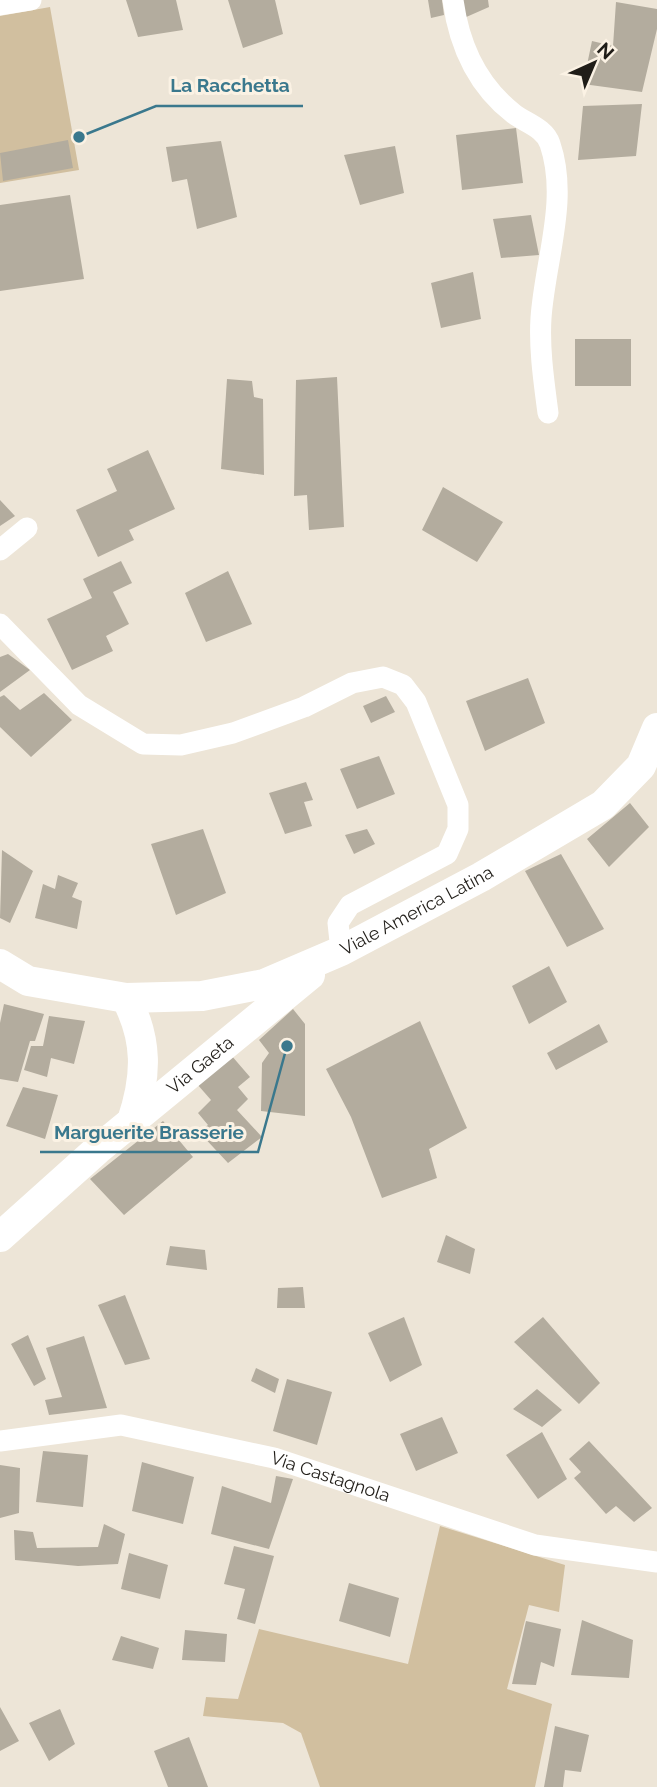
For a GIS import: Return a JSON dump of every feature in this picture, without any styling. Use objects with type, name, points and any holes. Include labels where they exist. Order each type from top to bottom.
[{"type":"main road","name":"Viale America Latina","points":[[0,964],[29,981],[126,998],[202,996],[264,984],[341,951],[481,877],[603,805],[641,766],[656,735]]},
{"type":"main road","name":"Via Gaeta","points":[[0,1237],[132,1121],[341,951]]},
{"type":"main road","points":[[202,996],[212,1005],[221,1024],[221,1035],[211,1056]]},
{"type":"main road","points":[[126,998],[136,1017],[144,1061],[144,1080],[132,1121]]},
{"type":"street","points":[[0,5],[31,0]]},
{"type":"street","points":[[453,0],[478,78],[496,99],[537,127],[550,140],[558,173],[557,207],[541,318],[548,413]]},
{"type":"street","points":[[0,550],[27,528]]},
{"type":"street","points":[[0,624],[79,705],[142,744],[181,745],[233,733],[304,707],[352,683],[383,677],[403,685],[416,702],[458,805],[458,829],[447,854],[350,905],[338,923],[341,951]]},
{"type":"street","name":"Via Castagnola","points":[[0,1441],[121,1425],[274,1458],[535,1545],[657,1562]]},
{"type":"shaded area","points":[[50,7],[79,170],[0,183],[0,16]]},
{"type":"shaded area","points":[[440,1526],[565,1565],[559,1612],[529,1605],[507,1689],[552,1704],[535,1787],[320,1787],[301,1733],[283,1723],[203,1716],[206,1697],[238,1699],[259,1629],[408,1664]]},
{"type":"building","points":[[126,0],[176,0],[183,30],[138,37]]},
{"type":"building","points":[[228,0],[275,0],[283,34],[243,48]]},
{"type":"building","points":[[428,0],[442,0],[444,15],[431,18]]},
{"type":"building","points":[[460,0],[488,0],[489,7],[464,18]]},
{"type":"building","points":[[616,2],[657,9],[657,29],[642,92],[583,84],[592,41],[613,46]]},
{"type":"building","points":[[642,104],[636,156],[578,160],[583,106]]},
{"type":"building","points":[[516,128],[523,183],[462,190],[456,135]]},
{"type":"building","points":[[68,140],[73,168],[3,181],[0,153]]},
{"type":"building","points":[[221,141],[237,217],[197,229],[187,179],[172,182],[166,147]]},
{"type":"building","points":[[395,146],[404,193],[360,205],[344,155]]},
{"type":"building","points":[[70,195],[84,279],[0,291],[0,205]]},
{"type":"building","points":[[531,215],[539,255],[501,258],[493,219]]},
{"type":"building","points":[[473,272],[481,319],[441,328],[431,283]]},
{"type":"building","points":[[575,339],[631,339],[631,386],[575,386]]},
{"type":"building","points":[[337,377],[344,527],[309,530],[307,495],[294,496],[296,380]]},
{"type":"building","points":[[227,379],[252,381],[254,397],[263,399],[264,475],[221,469]]},
{"type":"building","points":[[148,450],[175,509],[129,530],[134,540],[98,557],[76,510],[117,491],[107,469]]},
{"type":"building","points":[[443,487],[503,522],[477,562],[422,530]]},
{"type":"building","points":[[0,500],[15,516],[0,526]]},
{"type":"building","points":[[121,561],[132,583],[113,592],[129,624],[106,636],[113,651],[72,670],[47,619],[92,598],[83,579]]},
{"type":"building","points":[[228,571],[252,624],[206,642],[185,593]]},
{"type":"building","points":[[8,654],[30,670],[0,692],[0,657]]},
{"type":"building","points":[[528,678],[545,723],[485,751],[466,701]]},
{"type":"building","points":[[44,693],[72,720],[31,757],[0,727],[0,697],[4,695],[20,710]]},
{"type":"building","points":[[386,696],[395,712],[371,723],[363,706]]},
{"type":"building","points":[[379,756],[395,794],[357,809],[340,769]]},
{"type":"building","points":[[306,782],[313,800],[304,802],[312,826],[285,834],[269,793]]},
{"type":"building","points":[[630,803],[649,827],[609,867],[587,839]]},
{"type":"building","points":[[203,829],[226,893],[176,915],[151,844]]},
{"type":"building","points":[[367,829],[375,844],[354,854],[345,835]]},
{"type":"building","points":[[2,850],[33,871],[10,923],[0,918]]},
{"type":"building","points":[[561,854],[604,929],[567,947],[525,871]]},
{"type":"building","points":[[58,875],[78,883],[72,897],[82,901],[77,929],[35,918],[43,884],[55,889]]},
{"type":"building","points":[[549,966],[567,1002],[529,1024],[512,986]]},
{"type":"building","points":[[4,1004],[44,1014],[35,1041],[30,1041],[18,1082],[0,1079],[0,1023]]},
{"type":"building","points":[[293,1009],[305,1024],[305,1116],[261,1111],[262,1063],[269,1053],[259,1040]]},
{"type":"building","points":[[49,1016],[85,1021],[74,1064],[51,1058],[47,1077],[24,1070],[31,1046],[43,1046]]},
{"type":"building","points":[[420,1021],[467,1128],[429,1149],[437,1178],[382,1198],[351,1117],[326,1069]]},
{"type":"building","points":[[599,1024],[608,1042],[556,1070],[547,1053]]},
{"type":"building","points":[[231,1055],[250,1077],[238,1087],[248,1099],[237,1110],[262,1137],[228,1163],[199,1132],[208,1125],[198,1113],[211,1100],[197,1084]]},
{"type":"building","points":[[23,1087],[58,1095],[45,1139],[6,1126]]},
{"type":"building","points":[[163,1121],[193,1157],[124,1215],[90,1179]]},
{"type":"building","points":[[446,1235],[475,1249],[470,1274],[437,1262]]},
{"type":"building","points":[[170,1246],[205,1250],[207,1270],[166,1265]]},
{"type":"building","points":[[303,1287],[305,1308],[277,1308],[278,1288]]},
{"type":"building","points":[[125,1295],[150,1359],[125,1365],[98,1305]]},
{"type":"building","points":[[404,1317],[422,1365],[390,1382],[368,1333]]},
{"type":"building","points":[[543,1317],[600,1383],[579,1404],[514,1342]]},
{"type":"building","points":[[28,1335],[46,1379],[34,1386],[11,1344]]},
{"type":"building","points":[[84,1336],[107,1408],[49,1415],[45,1400],[62,1397],[46,1348]]},
{"type":"building","points":[[256,1368],[279,1379],[275,1393],[251,1381]]},
{"type":"building","points":[[287,1379],[332,1392],[317,1445],[273,1431]]},
{"type":"building","points":[[537,1389],[562,1410],[542,1427],[513,1409]]},
{"type":"building","points":[[442,1417],[458,1453],[416,1471],[400,1434]]},
{"type":"building","points":[[542,1432],[567,1479],[538,1499],[506,1455]]},
{"type":"building","points":[[589,1441],[652,1508],[634,1522],[616,1506],[606,1514],[574,1478],[581,1472],[569,1459]]},
{"type":"building","points":[[43,1451],[88,1455],[83,1507],[36,1502]]},
{"type":"building","points":[[142,1462],[194,1477],[183,1524],[132,1511]]},
{"type":"building","points":[[0,1465],[20,1468],[19,1513],[0,1518]]},
{"type":"building","points":[[276,1476],[293,1479],[269,1549],[211,1534],[222,1486],[271,1503]]},
{"type":"building","points":[[104,1524],[125,1534],[118,1564],[78,1566],[15,1560],[14,1530],[33,1532],[37,1548],[98,1547]]},
{"type":"building","points":[[234,1546],[274,1556],[255,1624],[237,1619],[245,1589],[224,1584]]},
{"type":"building","points":[[129,1553],[168,1565],[160,1599],[121,1589]]},
{"type":"building","points":[[349,1583],[399,1598],[390,1637],[339,1621]]},
{"type":"building","points":[[582,1620],[633,1640],[629,1678],[571,1675]]},
{"type":"building","points":[[526,1621],[561,1629],[554,1667],[541,1662],[536,1685],[512,1684]]},
{"type":"building","points":[[185,1630],[227,1634],[225,1662],[182,1660]]},
{"type":"building","points":[[121,1636],[159,1648],[153,1669],[112,1660]]},
{"type":"building","points":[[0,1707],[19,1741],[0,1751]]},
{"type":"building","points":[[60,1709],[75,1744],[49,1761],[29,1723]]},
{"type":"building","points":[[555,1726],[589,1735],[581,1772],[565,1770],[563,1787],[544,1787]]},
{"type":"building","points":[[189,1737],[208,1787],[168,1787],[154,1751]]},
{"type":"place","name":"La Racchetta","points":[[79,137]]},
{"type":"place","name":"Marguerite Brasserie","points":[[287,1046]]}]
